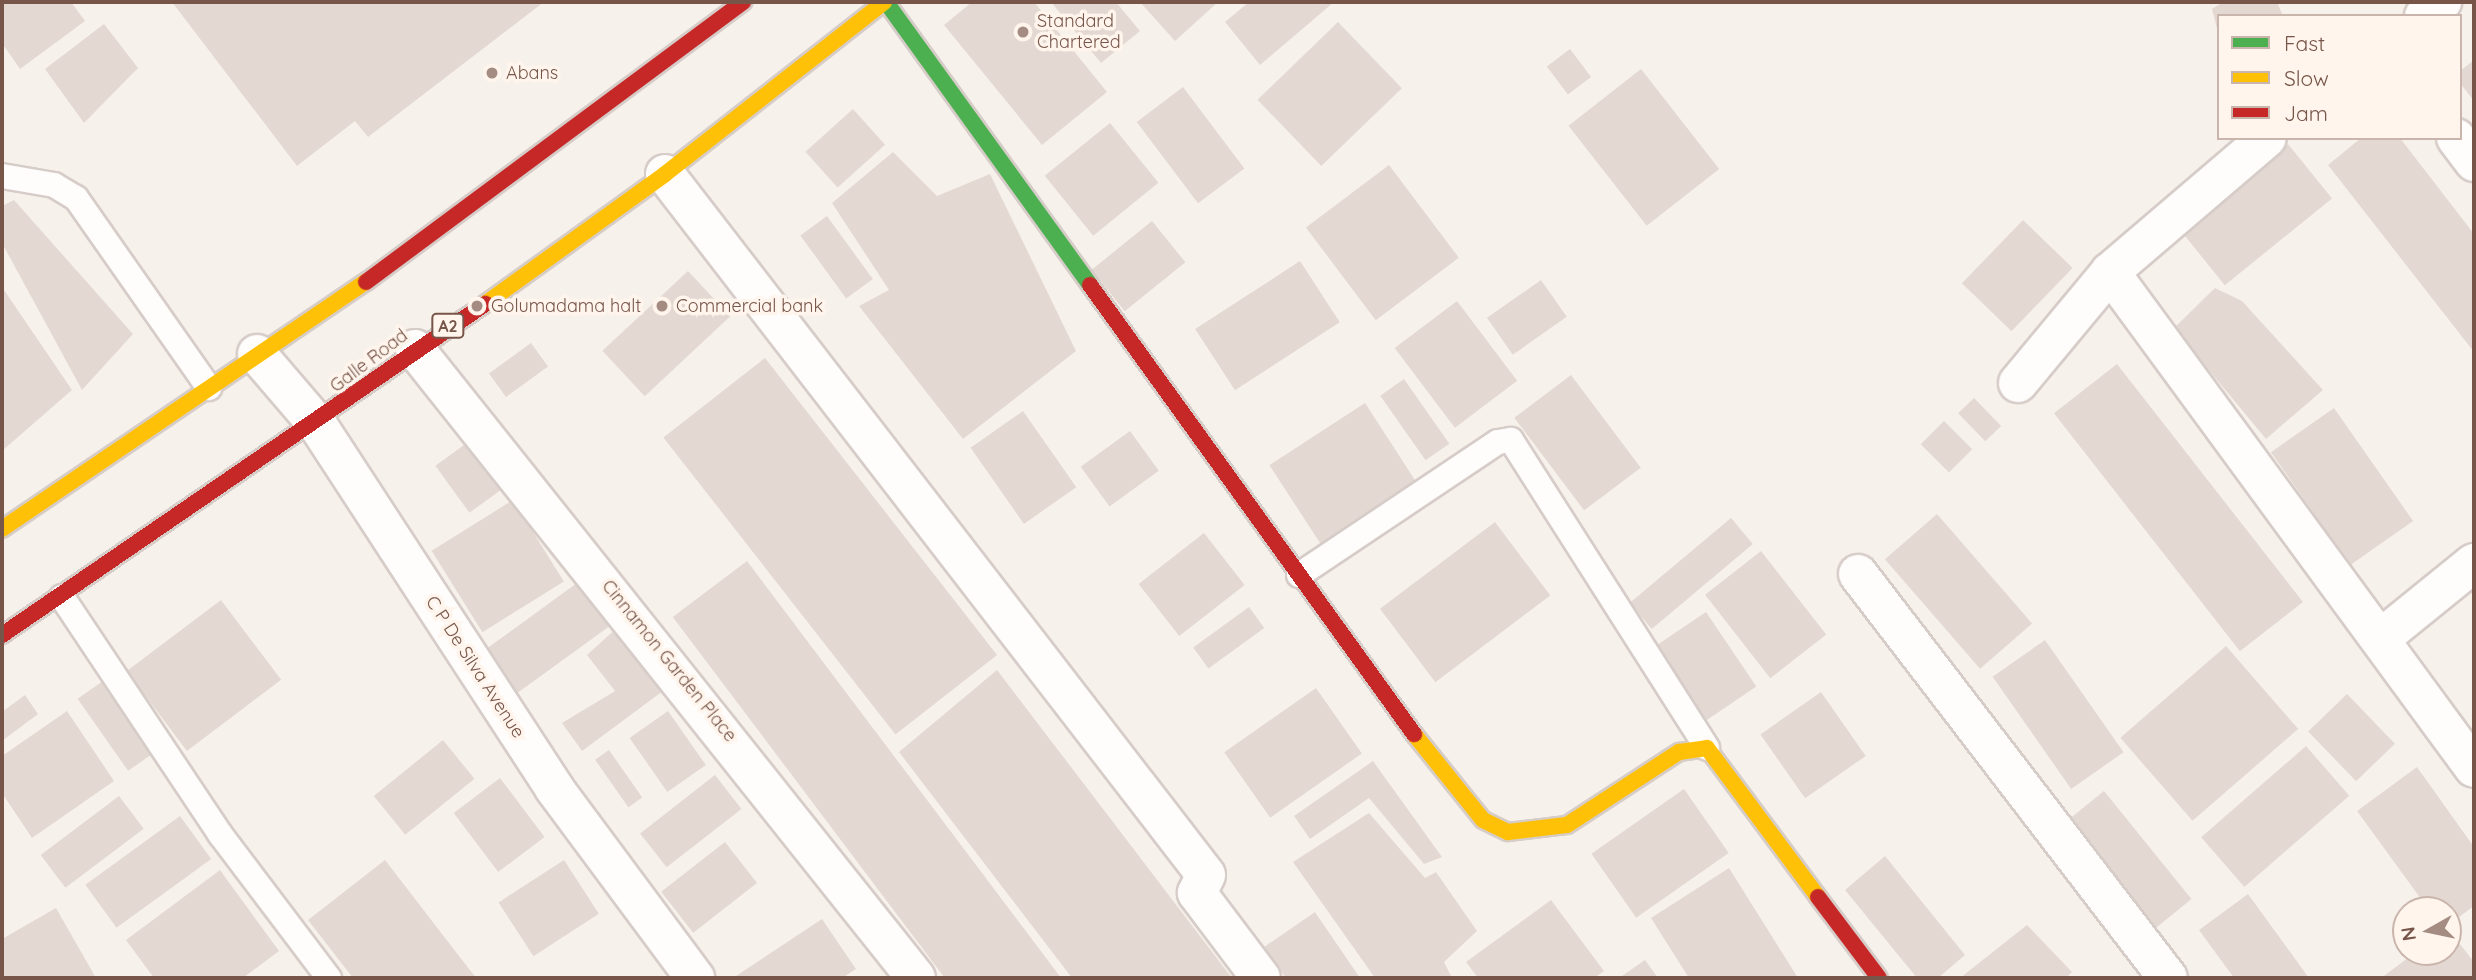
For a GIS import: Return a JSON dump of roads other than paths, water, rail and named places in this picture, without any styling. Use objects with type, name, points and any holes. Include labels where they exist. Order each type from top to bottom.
[{"type":"main road","points":[[2,529],[409,253],[743,2]]},
{"type":"main road","points":[[885,2],[1446,779],[1483,820],[1508,832],[1567,825],[1679,751],[1707,748],[1879,978]]},
{"type":"main road","name":"Galle Road","points":[[2,635],[317,424],[415,349],[665,174],[885,2]]},
{"type":"street","points":[[2427,14],[2442,2]]},
{"type":"street","points":[[2018,383],[2110,272],[2265,140]]},
{"type":"street","points":[[2458,140],[2474,162]]},
{"type":"street","points":[[665,174],[1206,876],[1197,893],[1261,978]]},
{"type":"street","points":[[2110,272],[2474,768]]},
{"type":"street","name":"Cinnamon Garden Place","points":[[415,349],[916,978]]},
{"type":"street","name":"C P De Silva Avenue","points":[[257,354],[317,424],[554,788],[695,978]]},
{"type":"street","points":[[2380,639],[2474,563]]},
{"type":"street","points":[[1858,574],[2168,978]]},
{"type":"lane","points":[[2,176],[54,185],[75,198],[209,388]]},
{"type":"lane","points":[[1299,575],[1498,442],[1510,440],[1707,748]]},
{"type":"lane","points":[[62,597],[220,834],[329,978]]},
{"type":"place","name":"Standard Chartered","points":[[1023,32]]},
{"type":"place","name":"Abans","points":[[492,73]]},
{"type":"place","name":"Golumadama halt","points":[[477,306]]},
{"type":"place","name":"Commercial bank","points":[[662,306]]}]
